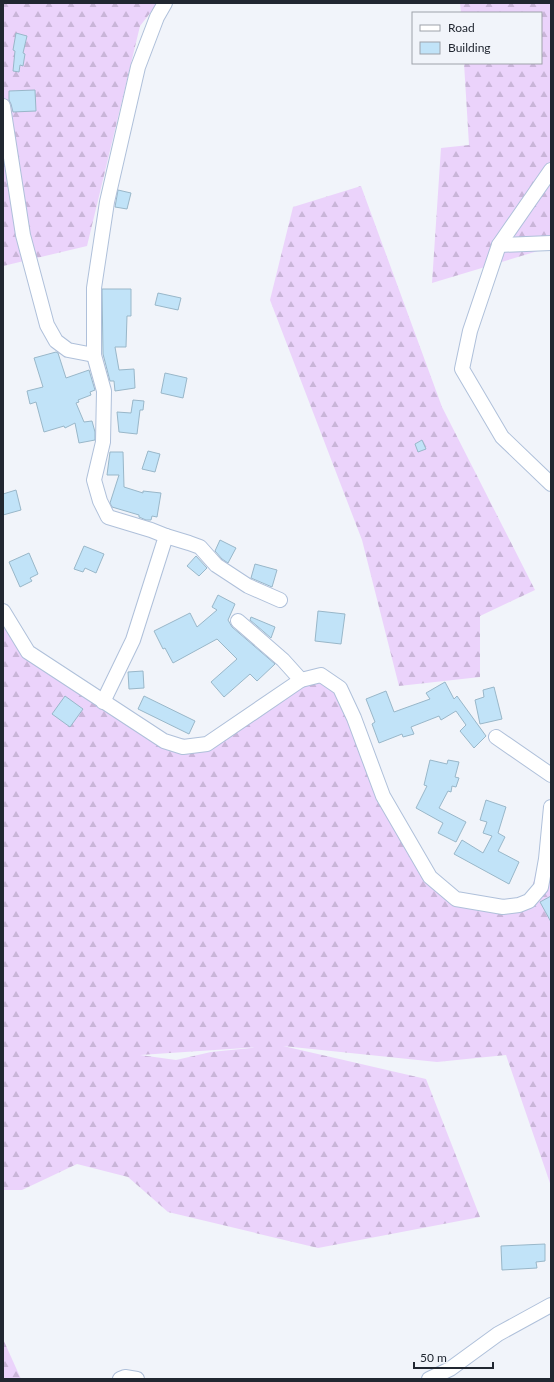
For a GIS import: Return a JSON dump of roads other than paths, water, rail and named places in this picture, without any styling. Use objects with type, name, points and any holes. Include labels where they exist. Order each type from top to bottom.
[{"type":"street","points":[[165,3],[157,18],[138,67],[107,202],[94,288],[94,355],[104,391],[103,442],[94,480],[100,500],[108,517],[200,547],[216,565],[248,586],[280,600]]},
{"type":"street","points":[[3,106],[23,236],[47,325],[56,341],[68,350],[94,355]]},
{"type":"street","points":[[551,170],[499,245],[470,331],[462,369],[502,437],[551,484]]},
{"type":"street","points":[[499,245],[551,243]]},
{"type":"street","points":[[103,702],[133,640],[166,536]]},
{"type":"street","points":[[3,611],[28,652],[164,741],[183,747],[207,744],[301,680],[321,675],[340,688],[354,718],[383,796],[430,877],[456,899],[503,907],[519,905],[530,901],[541,887],[546,859],[551,807]]},
{"type":"street","points":[[238,620],[283,660],[301,680]]},
{"type":"street","points":[[496,737],[551,775]]},
{"type":"street","points":[[429,1379],[438,1376],[462,1361],[498,1334],[551,1305]]},
{"type":"street","points":[[120,1379],[125,1377],[137,1379]]}]
